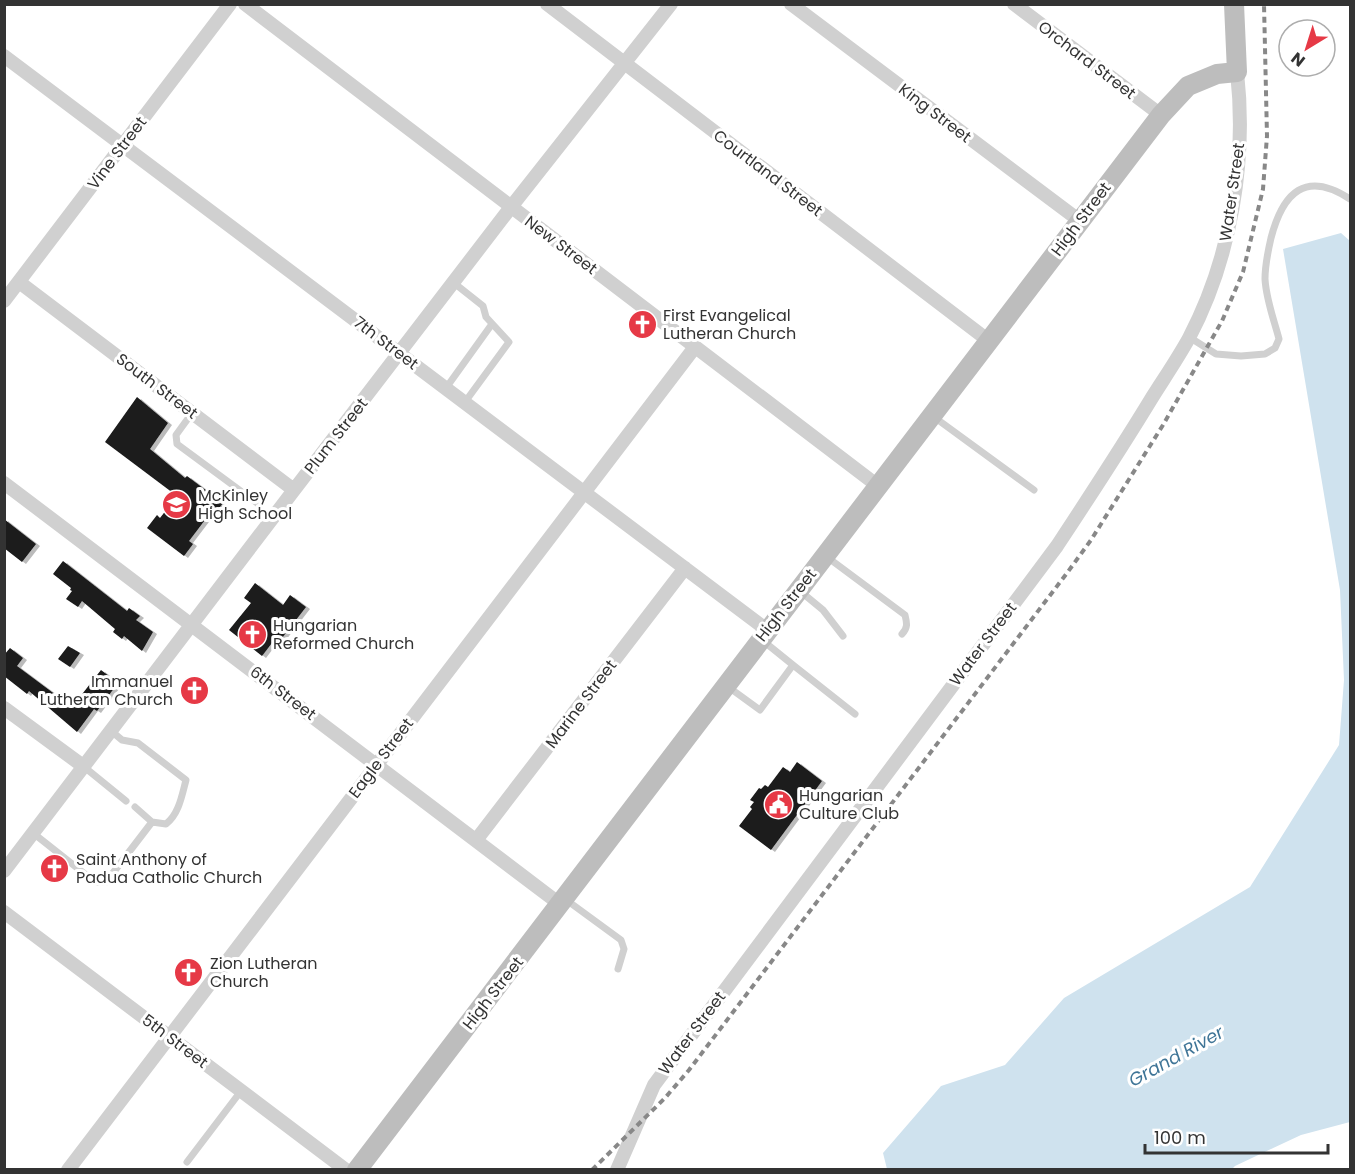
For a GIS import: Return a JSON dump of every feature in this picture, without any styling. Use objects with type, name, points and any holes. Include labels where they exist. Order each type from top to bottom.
[{"type":"street","name":"Vine Street","points":[[4,302],[230,4]]},
{"type":"street","name":"New Street","points":[[245,4],[878,486]]},
{"type":"street","name":"Courtland Street","points":[[547,4],[989,341]]},
{"type":"street","name":"Plum Street","points":[[4,871],[294,490],[671,4]]},
{"type":"street","name":"King Street","points":[[791,4],[1080,221]]},
{"type":"street","name":"Orchard Street","points":[[1014,4],[1161,115]]},
{"type":"street","points":[[1234,4],[1237,72]]},
{"type":"street","name":"7th Street","points":[[4,56],[685,568],[764,634]]},
{"type":"street","name":"High Street","points":[[357,1170],[1161,115],[1188,86],[1217,74],[1237,72]]},
{"type":"street","name":"Water Street","points":[[617,1170],[654,1084],[1057,546],[1189,337],[1206,299],[1224,247],[1231,213],[1240,143],[1237,72]]},
{"type":"street","name":"South Street","points":[[19,282],[294,490]]},
{"type":"street","name":"Eagle Street","points":[[68,1170],[695,347]]},
{"type":"street","name":"6th Street","points":[[4,483],[563,902]]},
{"type":"street","name":"Marine Street","points":[[477,839],[685,568]]},
{"type":"street","points":[[4,708],[83,766]]},
{"type":"street","name":"5th Street","points":[[4,912],[346,1170]]},
{"type":"lane","points":[[1189,337],[1216,354],[1241,356],[1265,354],[1275,348],[1279,339],[1265,281],[1267,256],[1280,212],[1294,192],[1313,185],[1335,189],[1350,199]]},
{"type":"lane","points":[[454,283],[483,306],[486,316],[509,342],[465,402]]},
{"type":"lane","points":[[446,388],[492,324]]},
{"type":"lane","points":[[192,413],[176,435],[177,444],[258,503]]},
{"type":"lane","points":[[932,416],[1034,490]]},
{"type":"lane","points":[[825,555],[905,615],[907,630],[902,634]]},
{"type":"lane","points":[[798,590],[823,610],[843,636]]},
{"type":"lane","points":[[764,634],[793,665],[855,714]]},
{"type":"lane","points":[[726,685],[760,710],[793,665]]},
{"type":"lane","points":[[110,730],[122,740],[138,743],[186,780],[180,802],[171,820],[166,824],[152,822],[135,807]]},
{"type":"lane","points":[[83,766],[126,801]]},
{"type":"lane","points":[[33,833],[95,882],[101,884],[106,882],[152,822]]},
{"type":"lane","points":[[563,902],[621,939],[624,949],[618,969]]},
{"type":"lane","points":[[187,1162],[241,1090]]},
{"type":"water","name":"Grand River","points":[[1341,233],[1350,241],[1350,1122],[1301,1135],[1232,1169],[887,1169],[883,1153],[941,1086],[1005,1065],[1064,998],[1250,887],[1339,745],[1344,680],[1340,590],[1283,249]]},
{"type":"building","name":"McKinley High School","points":[[137,397],[168,423],[150,449],[185,478],[187,476],[223,503],[214,515],[211,512],[189,541],[193,544],[184,556],[147,528],[157,515],[160,518],[177,496],[105,442]]},
{"type":"building","points":[[4,519],[36,544],[22,562],[4,548]]},
{"type":"building","points":[[63,561],[127,611],[129,608],[140,616],[136,620],[153,632],[142,651],[124,636],[122,639],[113,632],[115,629],[82,601],[78,607],[66,599],[72,591],[71,588],[53,574]]},
{"type":"building","points":[[255,583],[283,605],[290,595],[306,607],[282,638],[278,635],[262,656],[229,630],[251,603],[244,598]]},
{"type":"building","points":[[68,646],[80,653],[70,667],[58,659]]},
{"type":"building","points":[[10,648],[23,658],[17,666],[72,707],[101,670],[118,683],[97,711],[94,709],[77,732],[29,691],[27,694],[4,676],[4,655]]},
{"type":"building","name":"Hungarian Culture Club","points":[[797,762],[822,781],[771,850],[739,826],[752,809],[750,807],[754,802],[750,800],[759,788],[765,785],[768,787],[783,767],[790,772]]},
{"type":"railway","points":[[592,1170],[665,1098],[689,1070],[1067,573],[1091,540],[1163,425],[1222,321],[1243,272],[1263,189],[1267,136],[1264,4]]},
{"type":"place","name":"First Evangelical Lutheran Church","points":[[642,324]]},
{"type":"place","name":"McKinley High School","points":[[177,504]]},
{"type":"place","name":"Hungarian Reformed Church","points":[[252,634]]},
{"type":"place","name":"Immanuel Lutheran Church","points":[[194,690]]},
{"type":"place","name":"Hungarian Culture Club","points":[[778,804]]},
{"type":"place","name":"Saint Anthony of Padua Catholic Church","points":[[55,868]]},
{"type":"place","name":"Zion Lutheran Church","points":[[189,972]]}]
